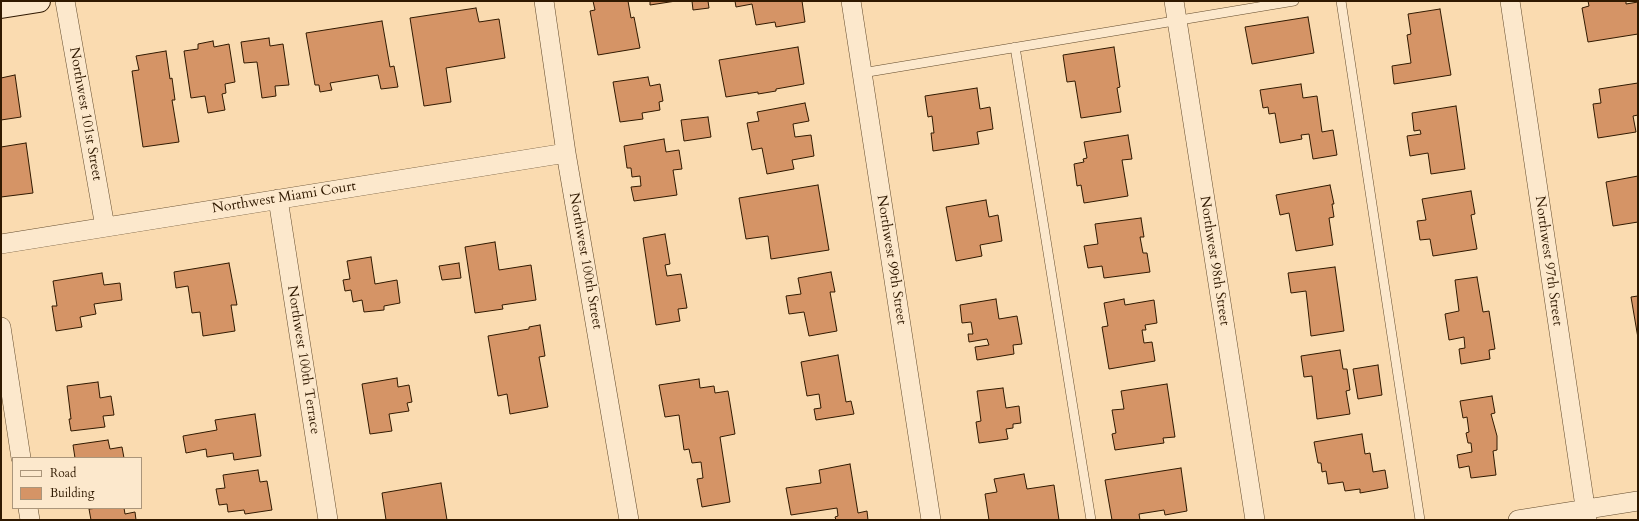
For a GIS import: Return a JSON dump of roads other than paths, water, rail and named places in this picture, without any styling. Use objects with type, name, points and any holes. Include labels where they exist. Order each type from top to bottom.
[{"type":"main road","points":[[1,7],[40,1]]},
{"type":"street","name":"Northwest 101st Street","points":[[65,1],[104,227]]},
{"type":"street","name":"Northwest 100th Street","points":[[544,1],[566,153],[629,520]]},
{"type":"street","name":"Northwest 99th Street","points":[[851,1],[931,520]]},
{"type":"street","name":"Northwest 98th Street","points":[[1174,1],[1254,520]]},
{"type":"street","name":"Northwest 97th Street","points":[[1510,1],[1586,514]]},
{"type":"street","name":"Northwest Miami Court","points":[[1,244],[566,153]]},
{"type":"street","name":"Northwest 100th Terrace","points":[[278,199],[328,520]]},
{"type":"street","points":[[1,328],[21,457]]},
{"type":"street","points":[[1518,520],[1586,514],[1638,501]]},
{"type":"street","points":[[28,509],[30,520]]},
{"type":"lane","points":[[862,73],[1294,1]]},
{"type":"lane","points":[[1341,1],[1420,520]]},
{"type":"lane","points":[[1015,47],[1091,520]]}]
